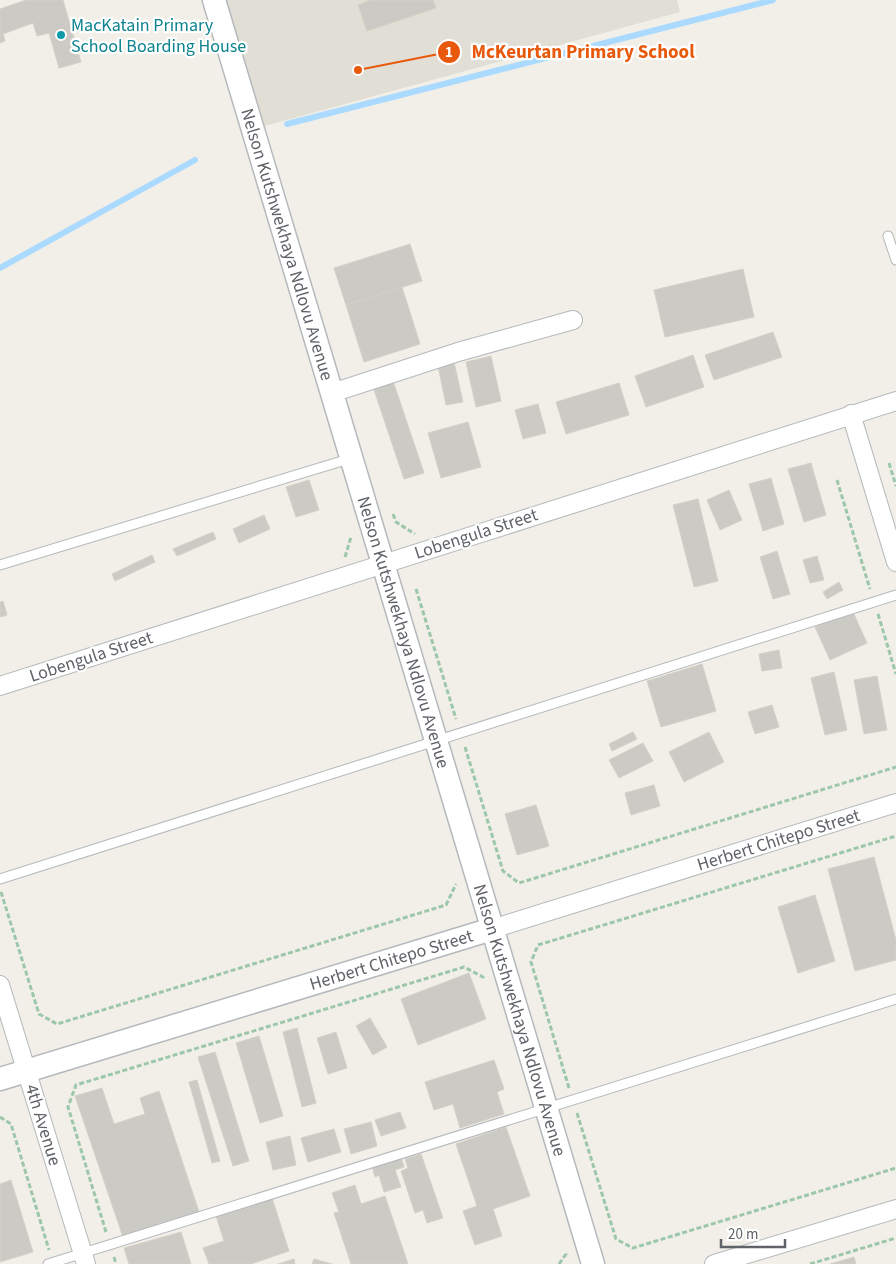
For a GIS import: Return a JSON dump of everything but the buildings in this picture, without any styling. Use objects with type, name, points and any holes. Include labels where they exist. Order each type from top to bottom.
[{"type":"street","name":"Nelson Kutshwekhaya Ndlovu Avenue","points":[[214,0],[593,1264]]},
{"type":"street","points":[[332,393],[458,352],[573,320]]},
{"type":"street","name":"Lobengula Street","points":[[0,686],[896,401]]},
{"type":"street","points":[[851,414],[896,562]]},
{"type":"street","name":"Herbert Chitepo Street","points":[[0,1078],[492,929],[896,803]]},
{"type":"street","name":"4th Avenue","points":[[0,985],[84,1259]]},
{"type":"street","points":[[714,1264],[896,1209]]},
{"type":"lane","points":[[888,236],[896,260]]},
{"type":"lane","points":[[0,565],[352,458]]},
{"type":"lane","points":[[0,879],[896,594]]},
{"type":"lane","points":[[50,1263],[84,1259],[110,1244],[896,999]]},
{"type":"path","points":[[889,463],[896,486]]},
{"type":"path","points":[[837,480],[896,674]]},
{"type":"path","points":[[393,513],[396,522],[416,535]]},
{"type":"path","points":[[342,565],[352,536]]},
{"type":"path","points":[[503,871],[519,883],[896,767]]},
{"type":"path","points":[[896,836],[538,945],[531,962],[616,1239],[633,1248],[896,1168]]},
{"type":"path","points":[[0,887],[39,1014],[57,1024],[446,905],[456,886],[453,876]]},
{"type":"path","points":[[116,1264],[68,1107],[76,1085],[464,967],[483,977],[486,986]]},
{"type":"path","points":[[0,1117],[11,1124],[50,1263]]},
{"type":"path","points":[[810,1264],[896,1238]]},
{"type":"path","points":[[559,1264],[566,1254],[563,1244]]},
{"type":"shaded area","points":[[224,0],[677,0],[680,12],[261,127]]},
{"type":"waterway","points":[[287,124],[773,0]]},
{"type":"waterway","points":[[0,268],[195,160]]},
{"type":"place","name":"MacKatain Primary School Boarding House","points":[[61,35]]},
{"type":"place","name":"McKeurtan Primary School","points":[[358,70]]}]
